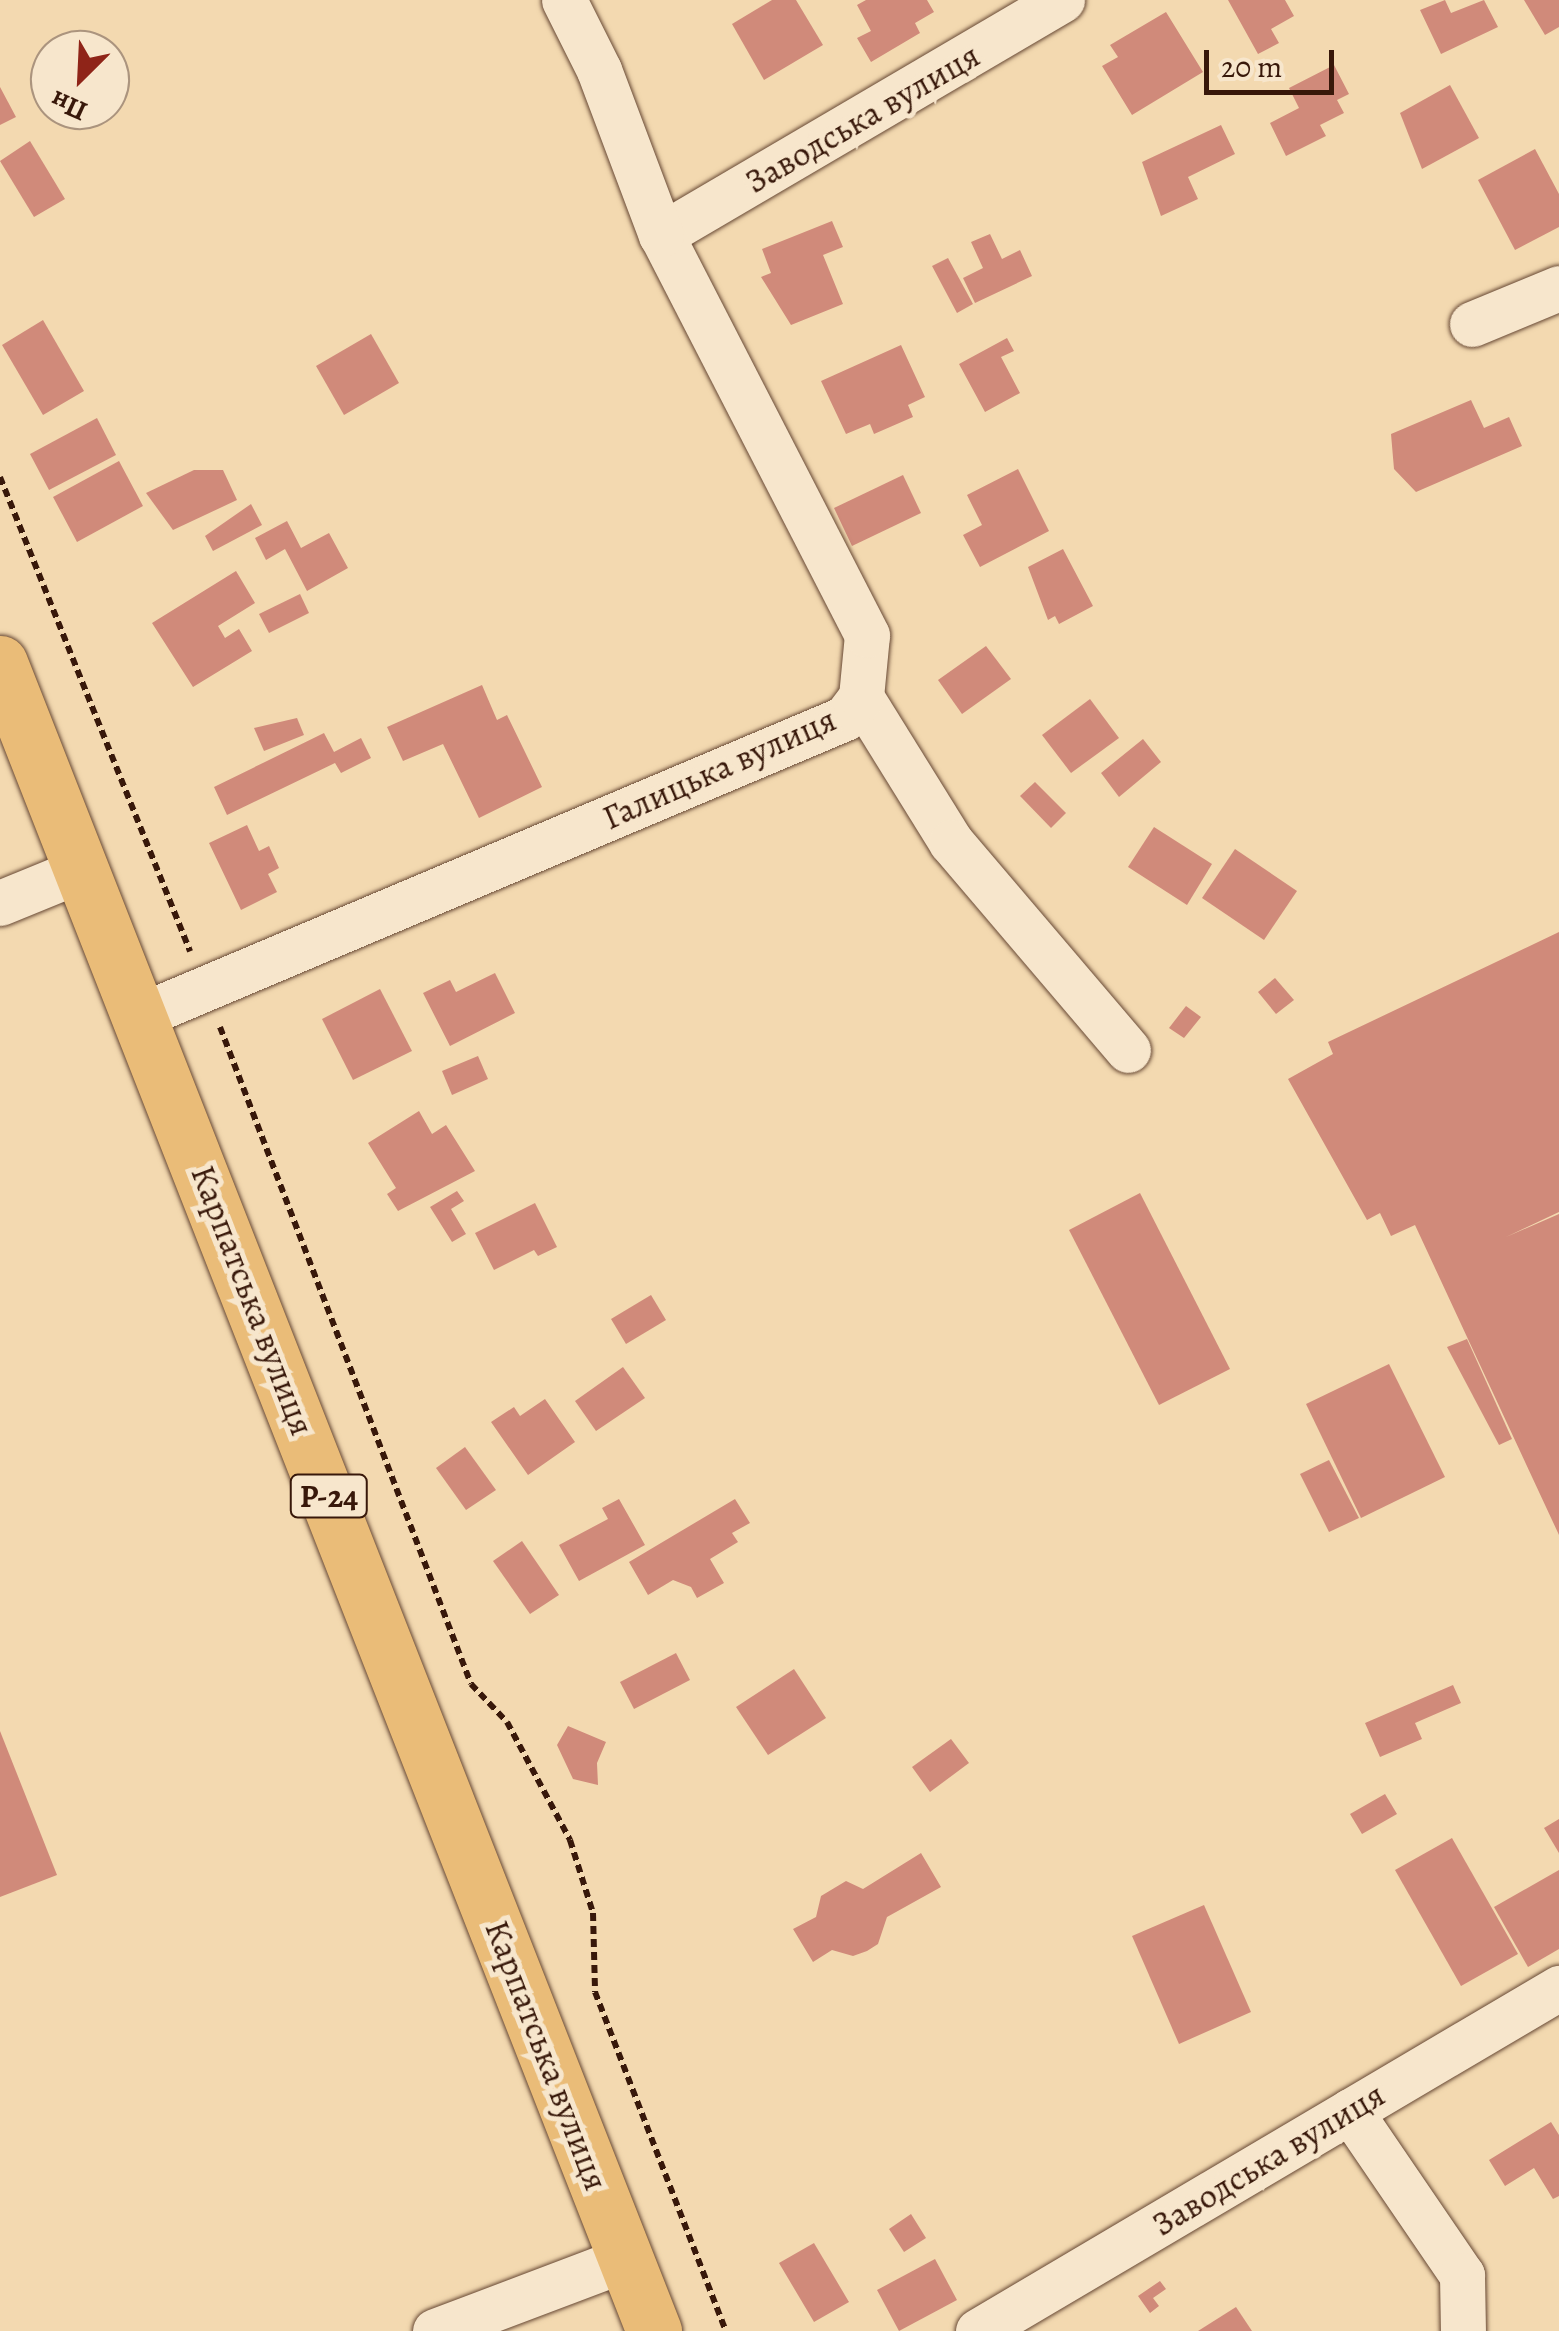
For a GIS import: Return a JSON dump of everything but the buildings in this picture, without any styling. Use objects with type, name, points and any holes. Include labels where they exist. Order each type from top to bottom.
[{"type":"main road","name":"Карпатська вулиця","points":[[0,663],[142,1015],[654,2331]]},
{"type":"street","name":"Галицька вулиця","points":[[142,1015],[845,718],[861,696],[866,634],[662,235],[599,70],[564,0]]},
{"type":"street","name":"Заводська вулиця","points":[[662,235],[1062,0]]},
{"type":"street","points":[[1472,324],[1559,288]]},
{"type":"street","points":[[861,696],[951,842],[1128,1050]]},
{"type":"street","points":[[0,903],[82,870]]},
{"type":"street","name":"Заводська вулиця","points":[[978,2331],[1559,1988]]},
{"type":"street","points":[[1350,2111],[1462,2275],[1463,2331]]},
{"type":"street","points":[[435,2331],[626,2259]]},
{"type":"path","points":[[0,477],[205,988],[471,1684],[507,1722],[570,1840],[593,1912],[595,1992],[726,2331]]}]
